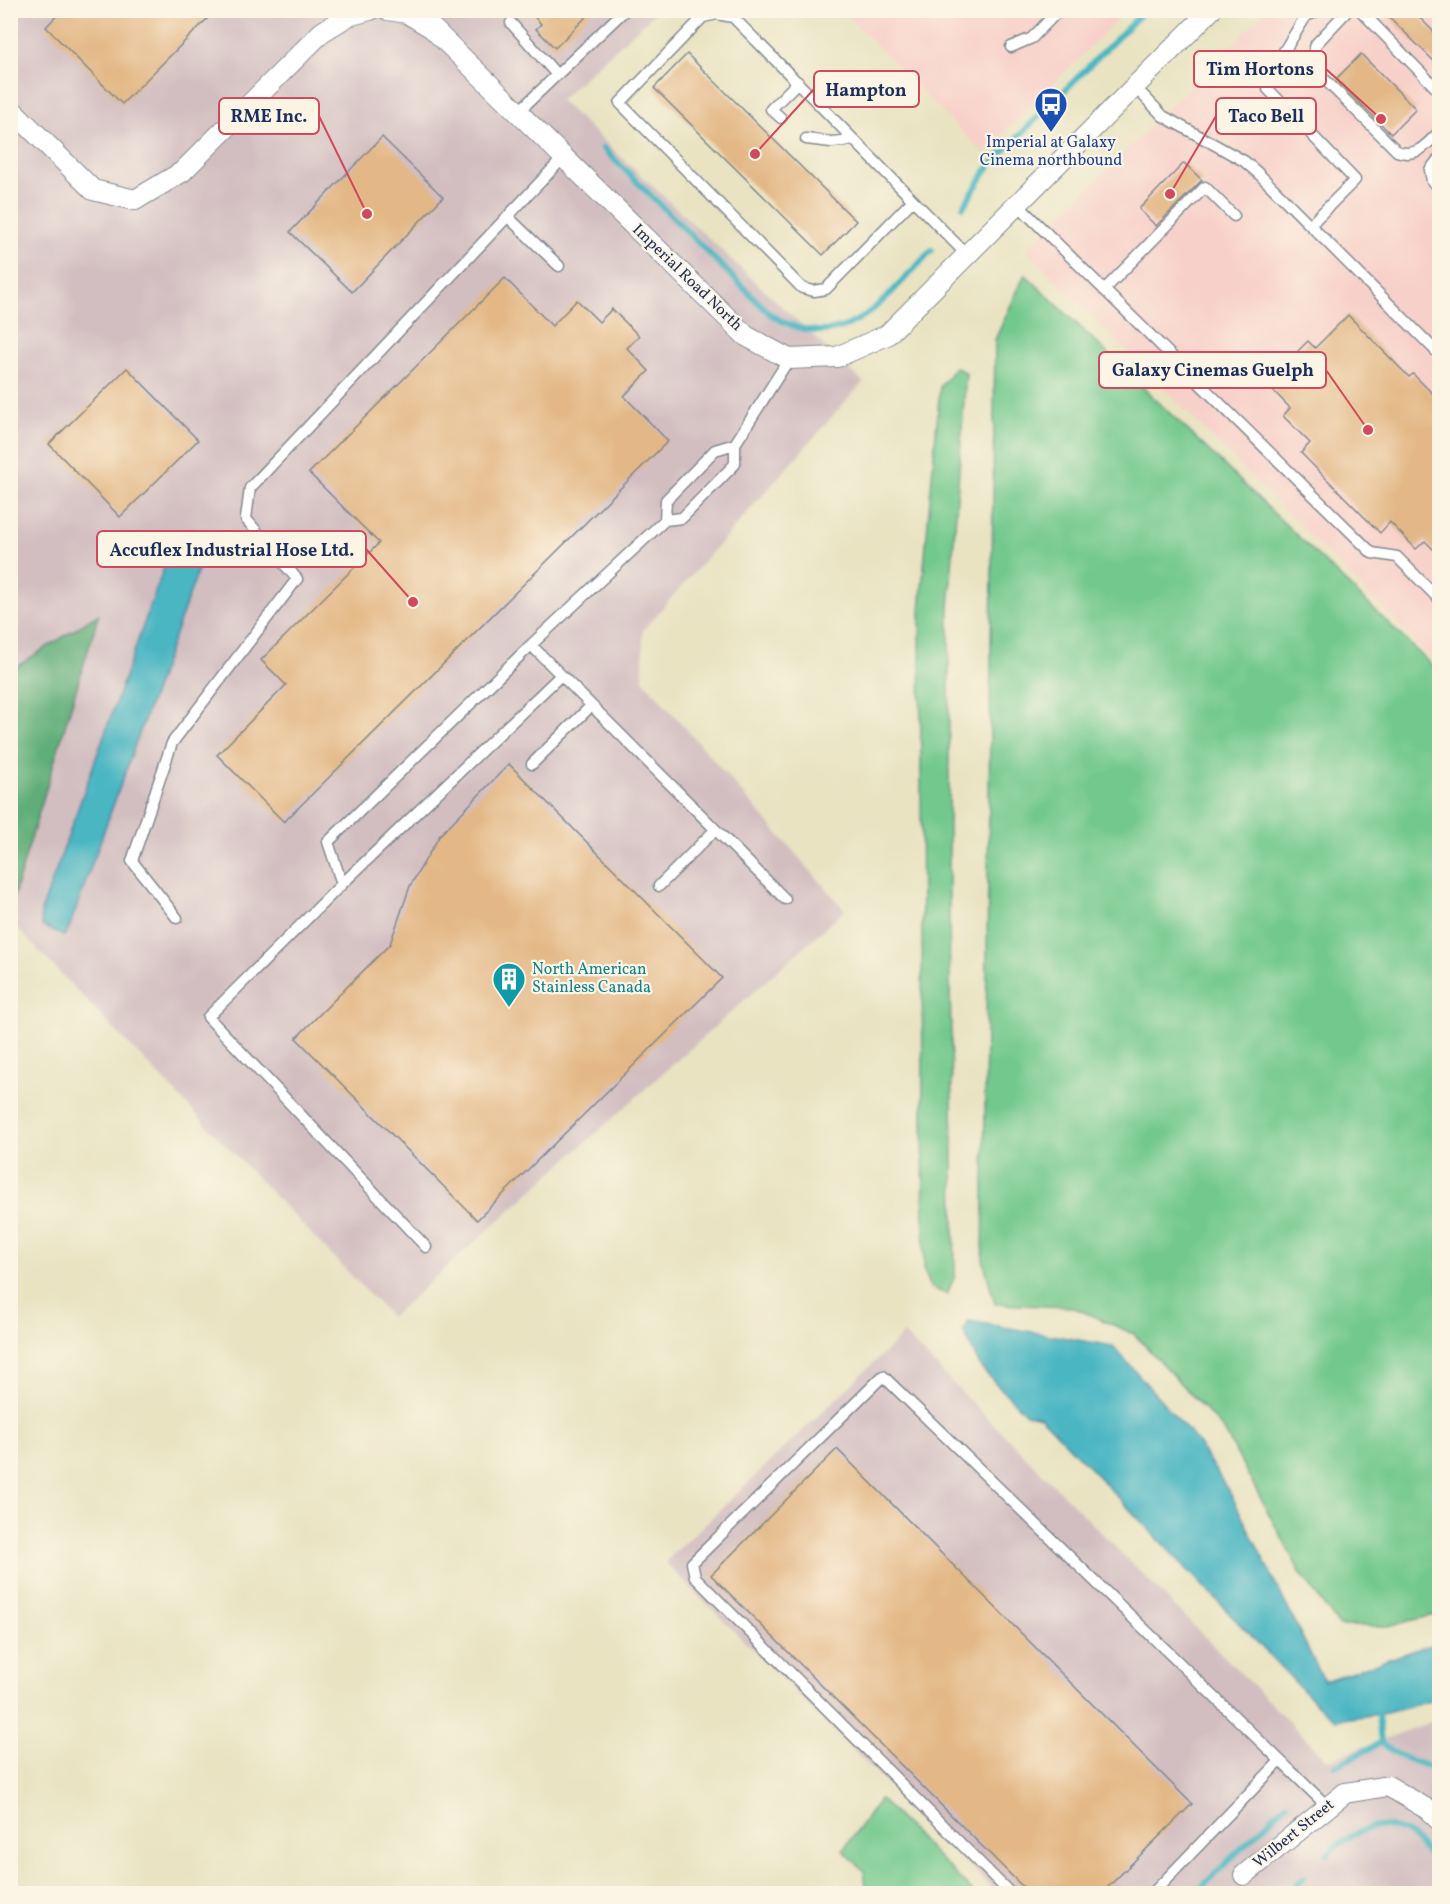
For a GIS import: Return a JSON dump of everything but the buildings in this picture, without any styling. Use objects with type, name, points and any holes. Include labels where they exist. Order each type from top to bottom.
[{"type":"street","points":[[10,108],[93,190],[135,200],[182,172],[322,32],[347,13],[370,10]]},
{"type":"street","name":"Imperial Road North","points":[[388,10],[407,13],[432,28],[746,336],[789,359]]},
{"type":"street","points":[[789,359],[837,357],[887,335],[1211,10]]},
{"type":"street","name":"Wilbert Street","points":[[1244,1875],[1345,1793],[1388,1786],[1427,1809],[1440,1821]]},
{"type":"lane","points":[[518,112],[625,10]]},
{"type":"lane","points":[[1011,47],[1032,38],[1059,10]]},
{"type":"lane","points":[[1310,225],[1355,180],[1268,89],[1271,72],[1304,13],[1319,10]]},
{"type":"lane","points":[[1348,10],[1316,44],[1311,62],[1314,69],[1397,152],[1408,155],[1420,151],[1440,131]]},
{"type":"lane","points":[[1360,10],[1440,92]]},
{"type":"lane","points":[[913,200],[826,289],[814,291],[802,288],[620,103],[703,17],[717,14],[733,16],[967,255]]},
{"type":"lane","points":[[511,24],[557,75]]},
{"type":"lane","points":[[781,118],[771,109],[798,82]]},
{"type":"lane","points":[[1135,87],[1163,116],[1244,161],[1440,355]]},
{"type":"lane","points":[[806,139],[831,142],[854,140]]},
{"type":"lane","points":[[1440,156],[1430,170],[1432,181],[1440,188]]},
{"type":"lane","points":[[177,918],[132,861],[172,743],[297,579],[246,519],[250,488],[564,158]]},
{"type":"lane","points":[[1104,290],[1205,188],[1234,216]]},
{"type":"lane","points":[[1018,205],[1372,553],[1397,557],[1440,600]]},
{"type":"lane","points":[[508,217],[559,266]]},
{"type":"lane","points":[[342,884],[328,842],[531,645],[665,520],[682,518],[735,464],[735,444],[789,359]]},
{"type":"lane","points":[[665,520],[666,500],[715,450],[735,444]]},
{"type":"lane","points":[[531,645],[590,707],[785,899]]},
{"type":"lane","points":[[426,1247],[208,1017],[342,884],[560,676]]},
{"type":"lane","points":[[532,764],[590,707]]},
{"type":"lane","points":[[659,886],[715,830]]},
{"type":"lane","points":[[1011,1893],[695,1576],[693,1570],[692,1563],[883,1376],[1328,1807]]},
{"type":"lane","points":[[1152,1893],[1280,1761]]},
{"type":"shaded area","points":[[11,11],[657,11],[560,100],[863,382],[643,630],[643,680],[845,910],[391,1317],[11,922],[11,905],[99,615],[11,670]]},
{"type":"shaded area","points":[[843,11],[1126,11],[983,153]]},
{"type":"shaded area","points":[[1266,11],[1439,11],[1439,666],[1026,250]]},
{"type":"shaded area","points":[[904,1334],[1327,1760],[1439,1719],[1439,1893],[997,1893],[665,1562]]},
{"type":"green space","points":[[1025,274],[1439,672],[1439,1614],[1388,1626],[1339,1626],[1300,1572],[1224,1430],[1134,1334],[1072,1307],[995,1304],[983,1260],[995,340]]},
{"type":"green space","points":[[955,367],[966,373],[949,609],[949,922],[955,1276],[947,1294],[931,1288],[924,1270],[920,611],[940,387]]},
{"type":"green space","points":[[99,614],[11,905],[11,670]]},
{"type":"green space","points":[[880,1799],[974,1893],[867,1893],[864,1871],[843,1850]]},
{"type":"water","points":[[192,530],[200,538],[205,551],[69,928],[64,936],[42,926],[41,912],[172,545],[182,534]]},
{"type":"water","points":[[969,1321],[1113,1346],[1196,1440],[1233,1498],[1324,1681],[1439,1642],[1439,1699],[1386,1713],[1336,1720],[1322,1710],[1041,1417],[1026,1414],[981,1368],[963,1330]]},
{"type":"waterway","points":[[10,18],[18,10]]},
{"type":"waterway","points":[[963,207],[990,165],[1145,10]]},
{"type":"waterway","points":[[603,148],[770,314],[796,327],[820,331],[841,328],[860,318],[879,304],[932,250]]},
{"type":"waterway","points":[[1378,1715],[1381,1743]]},
{"type":"waterway","points":[[1335,1766],[1381,1743],[1402,1757],[1440,1771]]},
{"type":"waterway","points":[[1195,1894],[1286,1804]]},
{"type":"waterway","points":[[1327,1855],[1355,1834],[1376,1827],[1398,1829],[1409,1834],[1429,1855]]},
{"type":"waterway","points":[[1288,1894],[1304,1878]]},
{"type":"place","name":"Tim Hortons","points":[[1381,119]]},
{"type":"place","name":"Imperial at Galaxy Cinema northbound","points":[[1051,133]]},
{"type":"place","name":"Hampton","points":[[755,154]]},
{"type":"place","name":"Taco Bell","points":[[1170,194]]},
{"type":"place","name":"RME Inc.","points":[[367,214]]},
{"type":"place","name":"Galaxy Cinemas Guelph","points":[[1368,430]]},
{"type":"place","name":"Accuflex Industrial Hose Ltd.","points":[[413,602]]},
{"type":"place","name":"North American Stainless Canada","points":[[509,1008]]}]
